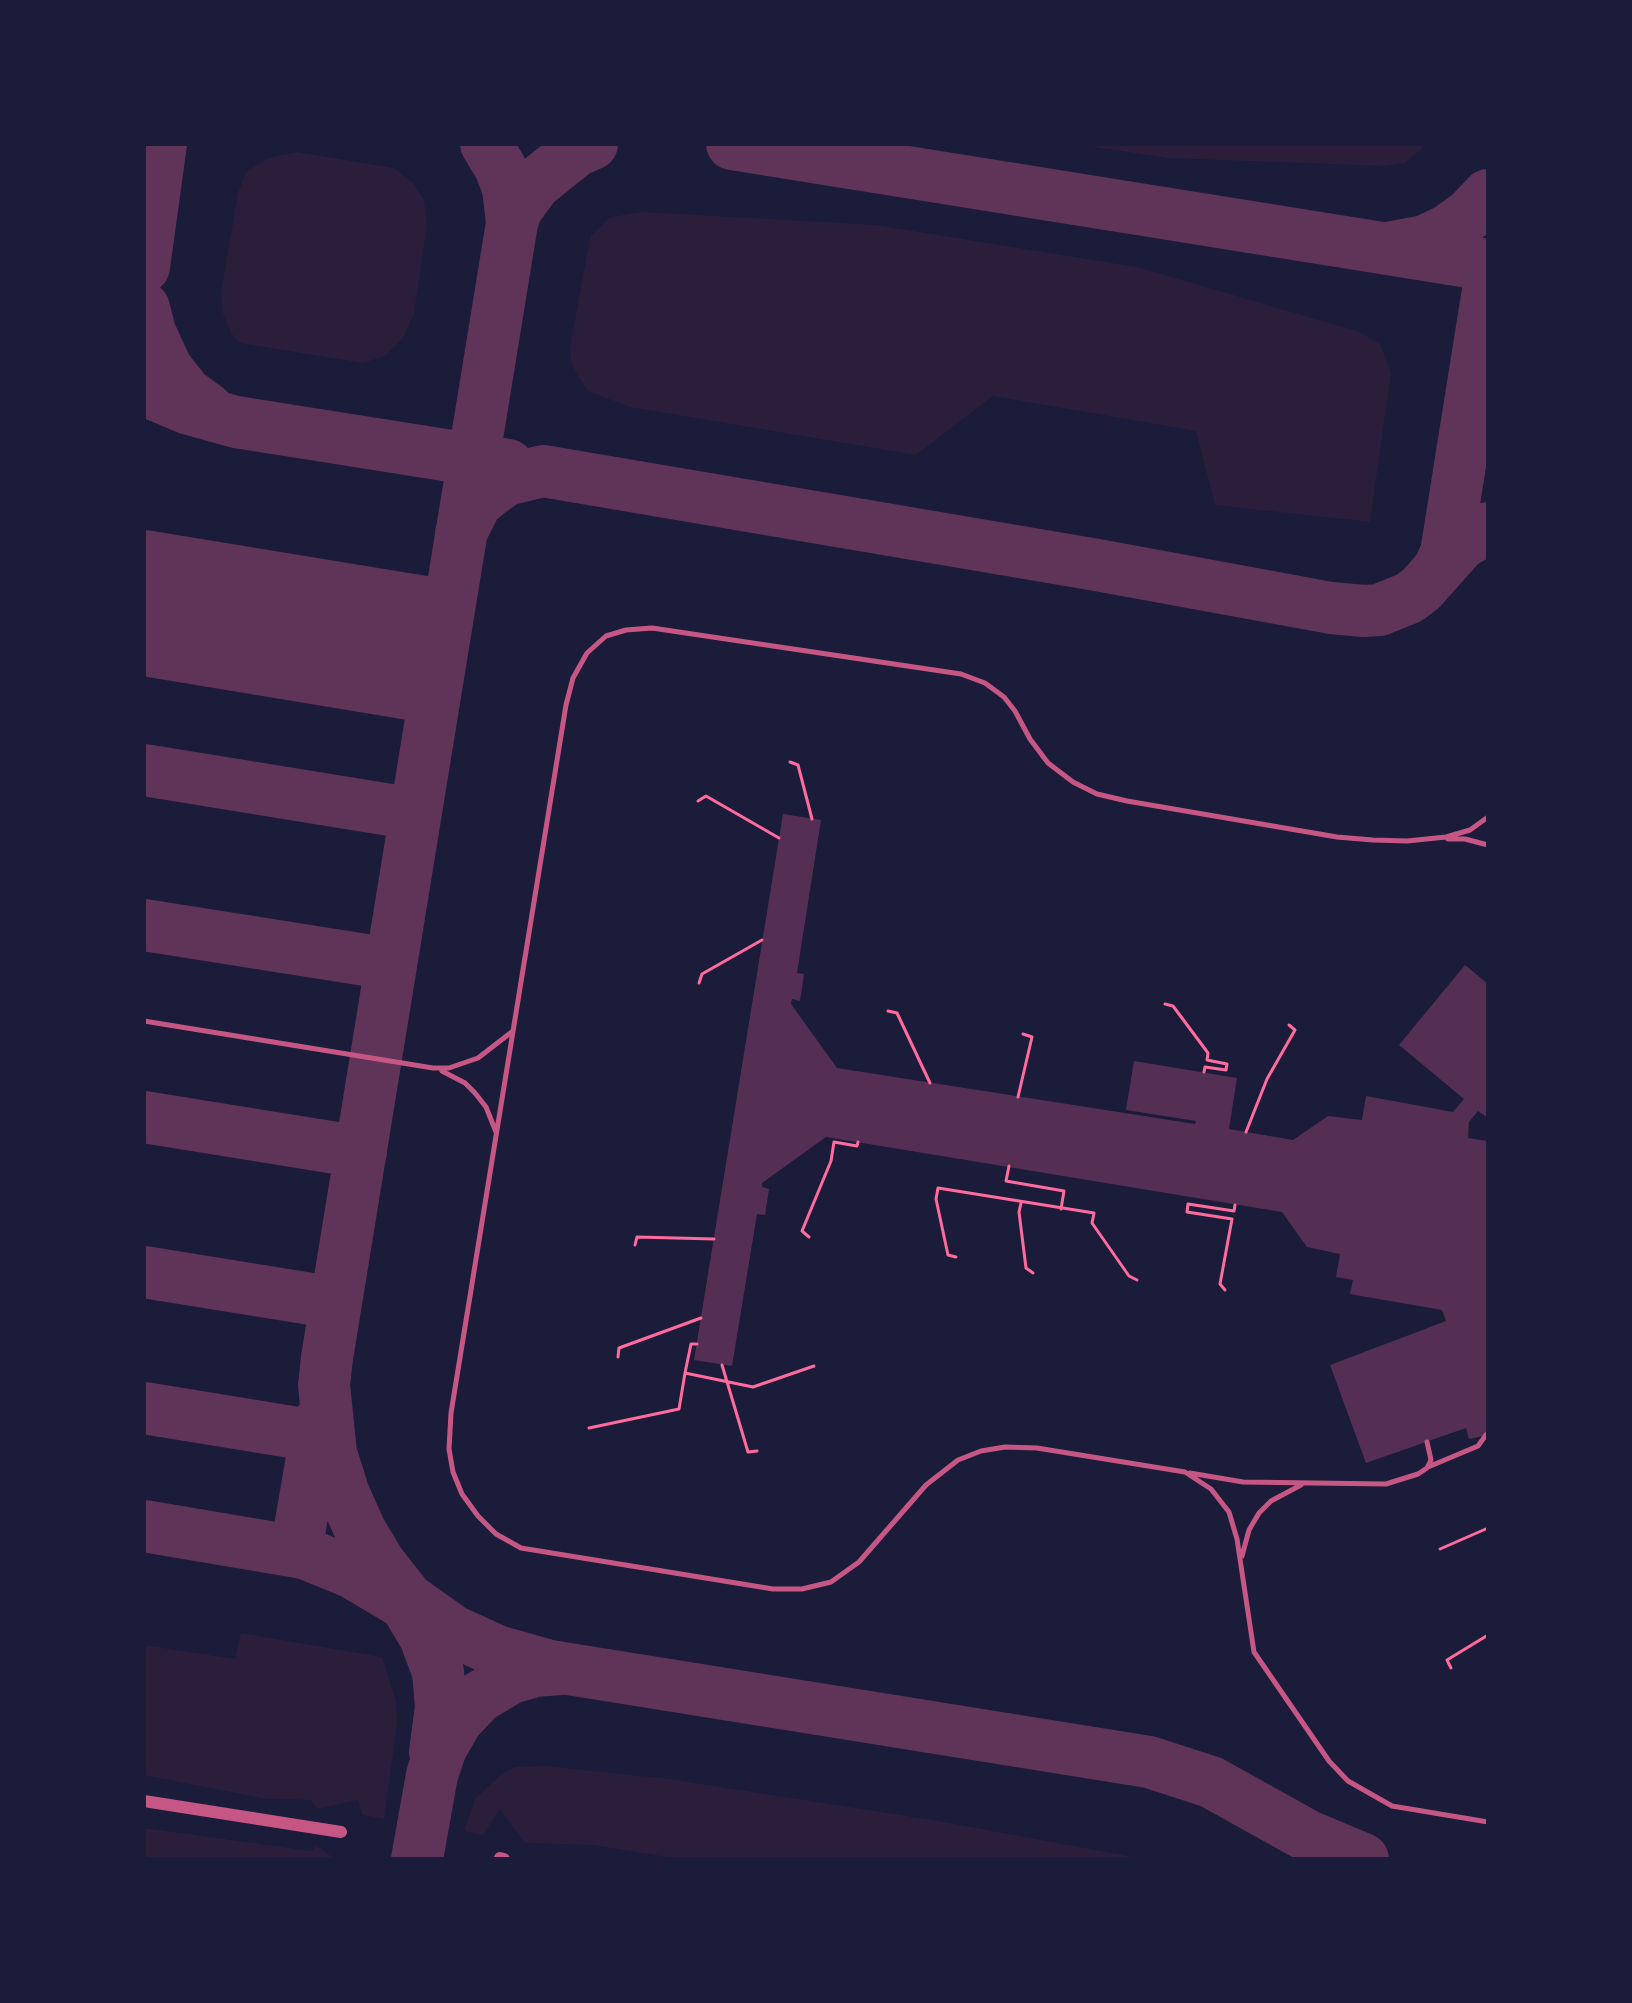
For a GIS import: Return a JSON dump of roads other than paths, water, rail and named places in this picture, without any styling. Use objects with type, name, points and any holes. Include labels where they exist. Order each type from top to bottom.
[{"type":"street","points":[[144,1801],[341,1832]]},
{"type":"lane","points":[[1486,1435],[1478,1446],[1418,1474],[1386,1484],[1243,1482],[1037,1448],[1005,1447],[981,1451],[958,1460],[926,1485],[859,1562],[831,1582],[802,1589],[773,1589],[521,1548],[496,1534],[462,1494],[453,1472],[449,1449],[451,1413],[566,705],[573,678],[587,653],[606,636],[626,630],[652,628],[961,674],[985,683],[1004,697],[1048,763],[1073,782],[1097,794],[1337,837],[1407,841],[1435,838],[1470,830],[1488,817]]},
{"type":"lane","points":[[1435,838],[1465,839],[1488,845]]},
{"type":"lane","points":[[144,1021],[450,1073],[475,1093],[486,1107],[497,1136]]},
{"type":"lane","points":[[433,1068],[449,1068],[478,1058],[514,1030]]},
{"type":"lane","points":[[1427,1442],[1431,1460],[1427,1468]]},
{"type":"lane","points":[[1185,1472],[1211,1489],[1225,1506],[1237,1539],[1254,1652],[1309,1734],[1348,1781],[1392,1806],[1488,1822]]},
{"type":"lane","points":[[1241,1565],[1245,1539],[1259,1513],[1271,1501],[1304,1483]]}]
